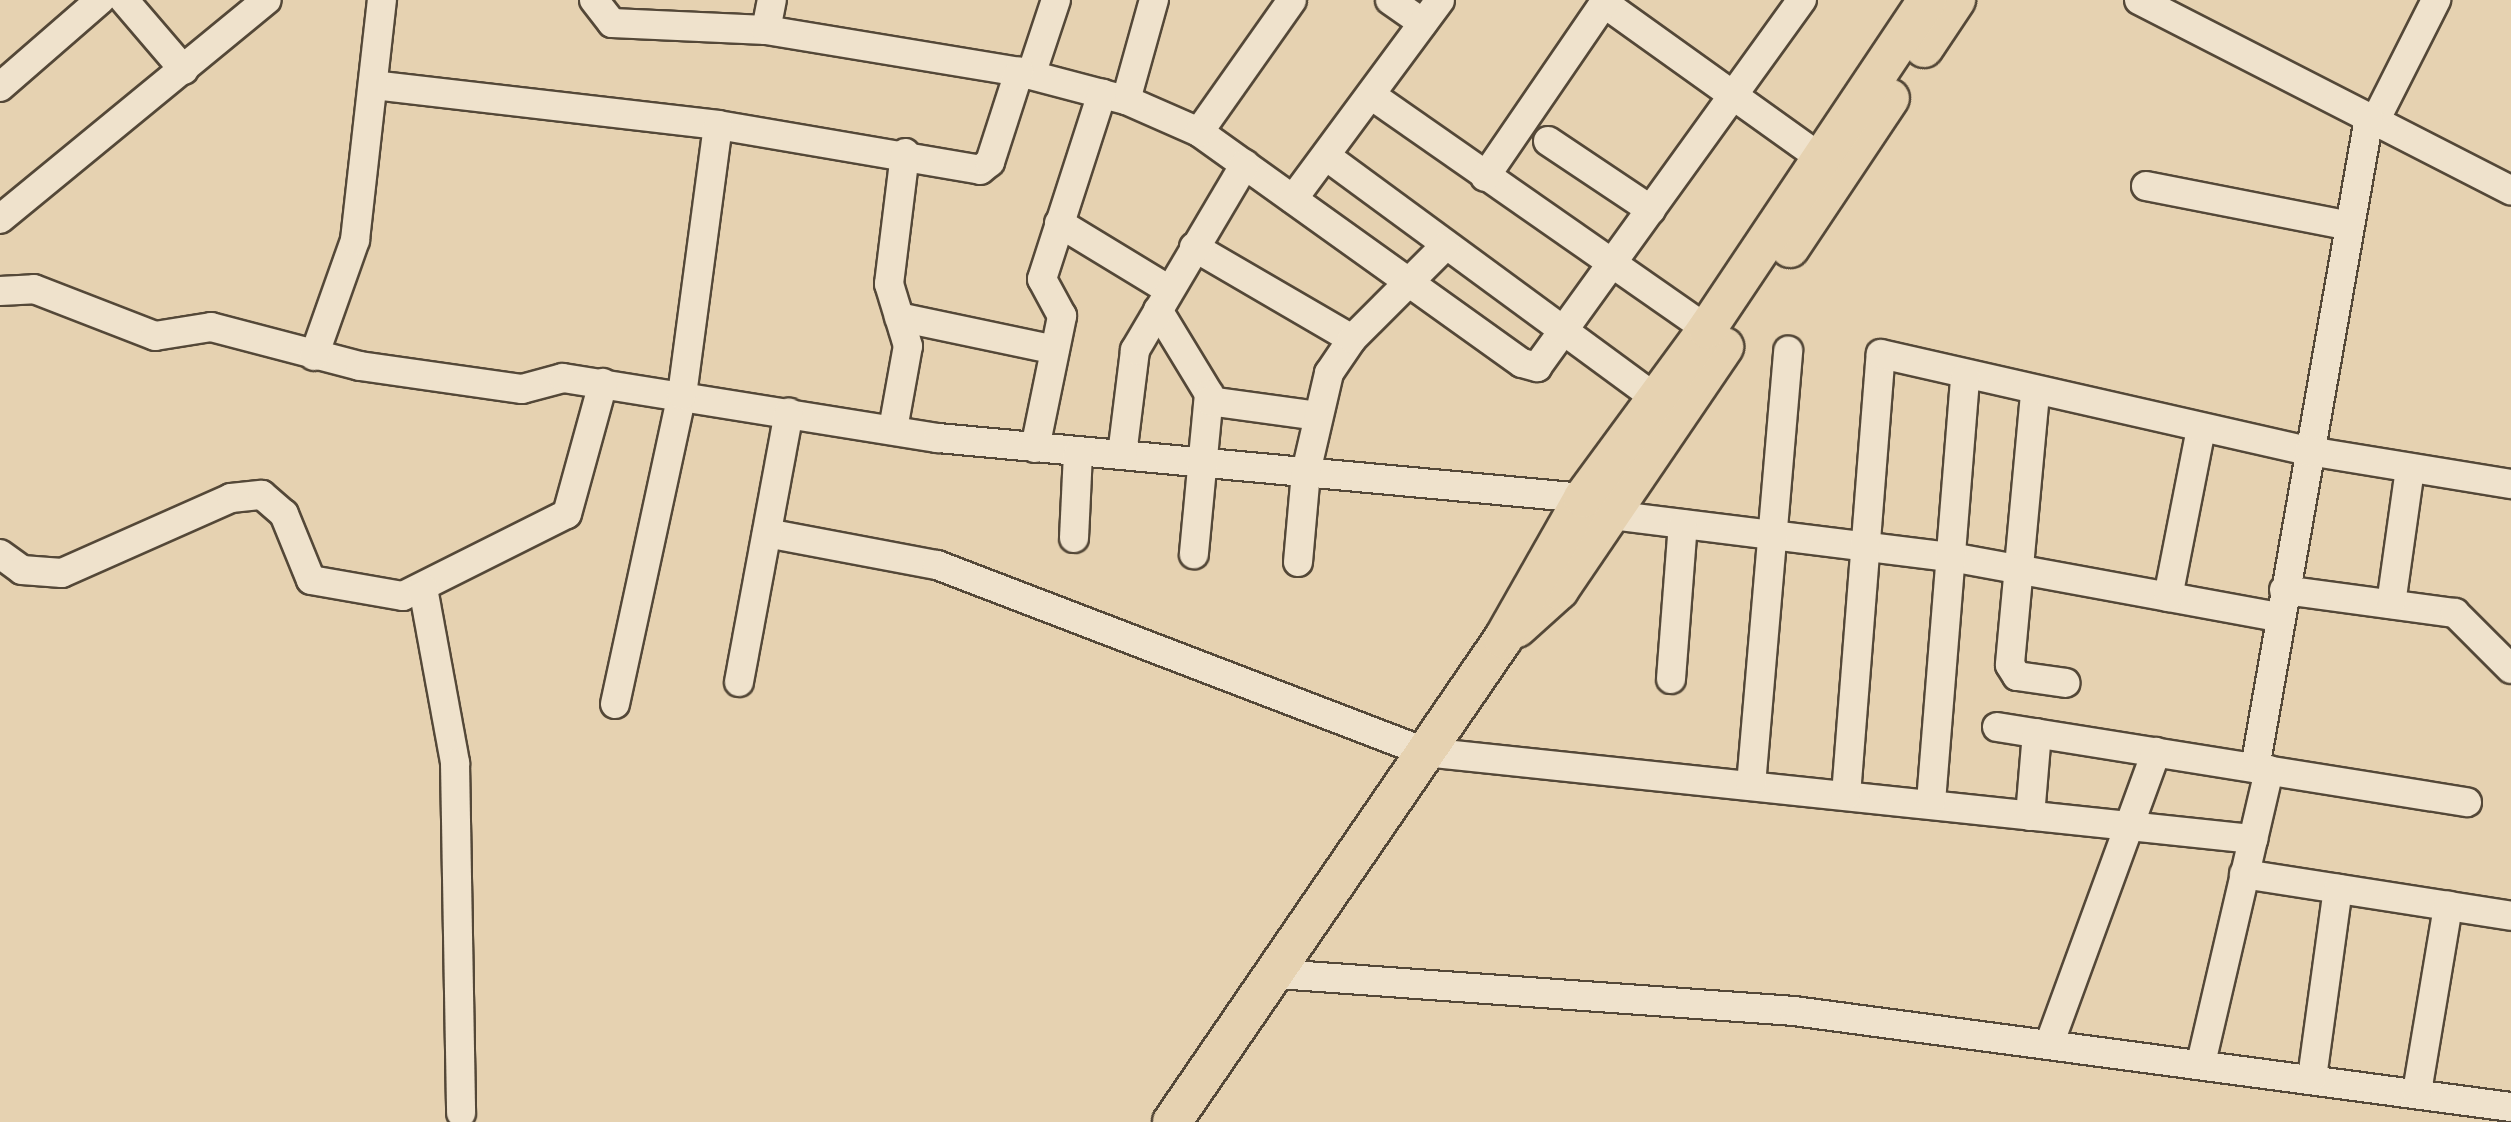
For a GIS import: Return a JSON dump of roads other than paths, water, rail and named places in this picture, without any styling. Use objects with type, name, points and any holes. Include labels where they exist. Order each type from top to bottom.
[{"type":"highway","points":[[1180,1121],[1503,639],[1549,602],[1656,398],[1707,330],[1818,157],[1927,0]]},
{"type":"highway","points":[[1598,507],[1956,0]]},
{"type":"street","points":[[0,87],[100,0]]},
{"type":"street","points":[[124,0],[184,70]]},
{"type":"street","points":[[0,219],[267,0]]},
{"type":"street","points":[[314,356],[355,240],[382,0]]},
{"type":"street","points":[[594,0],[612,22],[766,30],[1025,73],[1114,97],[1199,132],[1530,366],[1543,364],[1802,0]]},
{"type":"street","points":[[766,30],[772,0]]},
{"type":"street","points":[[373,85],[718,125],[986,168],[1056,0]]},
{"type":"street","points":[[1199,132],[1292,0]]},
{"type":"street","points":[[1390,0],[1423,23]]},
{"type":"street","points":[[1293,199],[1440,0]]},
{"type":"street","points":[[2201,1063],[2253,839],[2282,603],[2372,120],[2436,0]]},
{"type":"street","points":[[1035,448],[1062,311],[1042,278],[1059,223],[1114,97],[1148,1]]},
{"type":"street","points":[[1485,177],[1605,1],[1730,97],[1818,157]]},
{"type":"street","points":[[2150,2],[2511,190]]},
{"type":"street","points":[[1371,96],[1707,330]]},
{"type":"street","points":[[616,704],[682,396],[718,125]]},
{"type":"street","points":[[1548,141],[1652,210]]},
{"type":"street","points":[[893,429],[908,346],[889,284],[906,154]]},
{"type":"street","points":[[1326,156],[1656,398]]},
{"type":"street","points":[[1122,455],[1130,362],[1245,164]]},
{"type":"street","points":[[2146,186],[2350,226]]},
{"type":"street","points":[[1059,223],[1164,300],[1209,402],[1194,554]]},
{"type":"street","points":[[1298,562],[1306,472],[1329,373],[1352,340],[1445,246]]},
{"type":"street","points":[[1194,247],[1352,340]]},
{"type":"street","points":[[0,290],[34,289],[155,336],[210,327],[314,356],[522,390],[560,378],[1035,448],[1306,472],[1598,507],[1684,524],[1951,557],[2168,597],[2391,604],[2466,619],[2511,669]]},
{"type":"street","points":[[899,317],[1055,350]]},
{"type":"street","points":[[1751,785],[1788,351]]},
{"type":"street","points":[[1846,795],[1879,356],[2035,394],[2309,451],[2511,484]]},
{"type":"street","points":[[1931,802],[1965,377]]},
{"type":"street","points":[[0,554],[22,570],[62,573],[231,498],[262,496],[284,514],[311,580],[398,598],[567,514],[603,383]]},
{"type":"street","points":[[2035,394],[2012,672],[2066,683]]},
{"type":"street","points":[[1209,402],[1318,416]]},
{"type":"street","points":[[740,682],[789,413]]},
{"type":"street","points":[[2168,597],[2202,429]]},
{"type":"street","points":[[1074,538],[1078,452]]},
{"type":"street","points":[[2391,604],[2410,468]]},
{"type":"street","points":[[1671,678],[1684,524]]},
{"type":"street","points":[[767,532],[937,564],[1424,752],[1931,802],[2253,839]]},
{"type":"street","points":[[423,588],[456,763],[461,1113]]},
{"type":"street","points":[[1997,727],[2467,802]]},
{"type":"street","points":[[2030,816],[2037,733]]},
{"type":"street","points":[[2050,1042],[2156,752]]},
{"type":"street","points":[[2244,874],[2511,916]]},
{"type":"street","points":[[2312,1078],[2338,889]]},
{"type":"street","points":[[2418,1092],[2448,906]]},
{"type":"street","points":[[1277,974],[1749,1007],[2050,1042],[2418,1092],[2511,1110],[2510,1122]]}]
